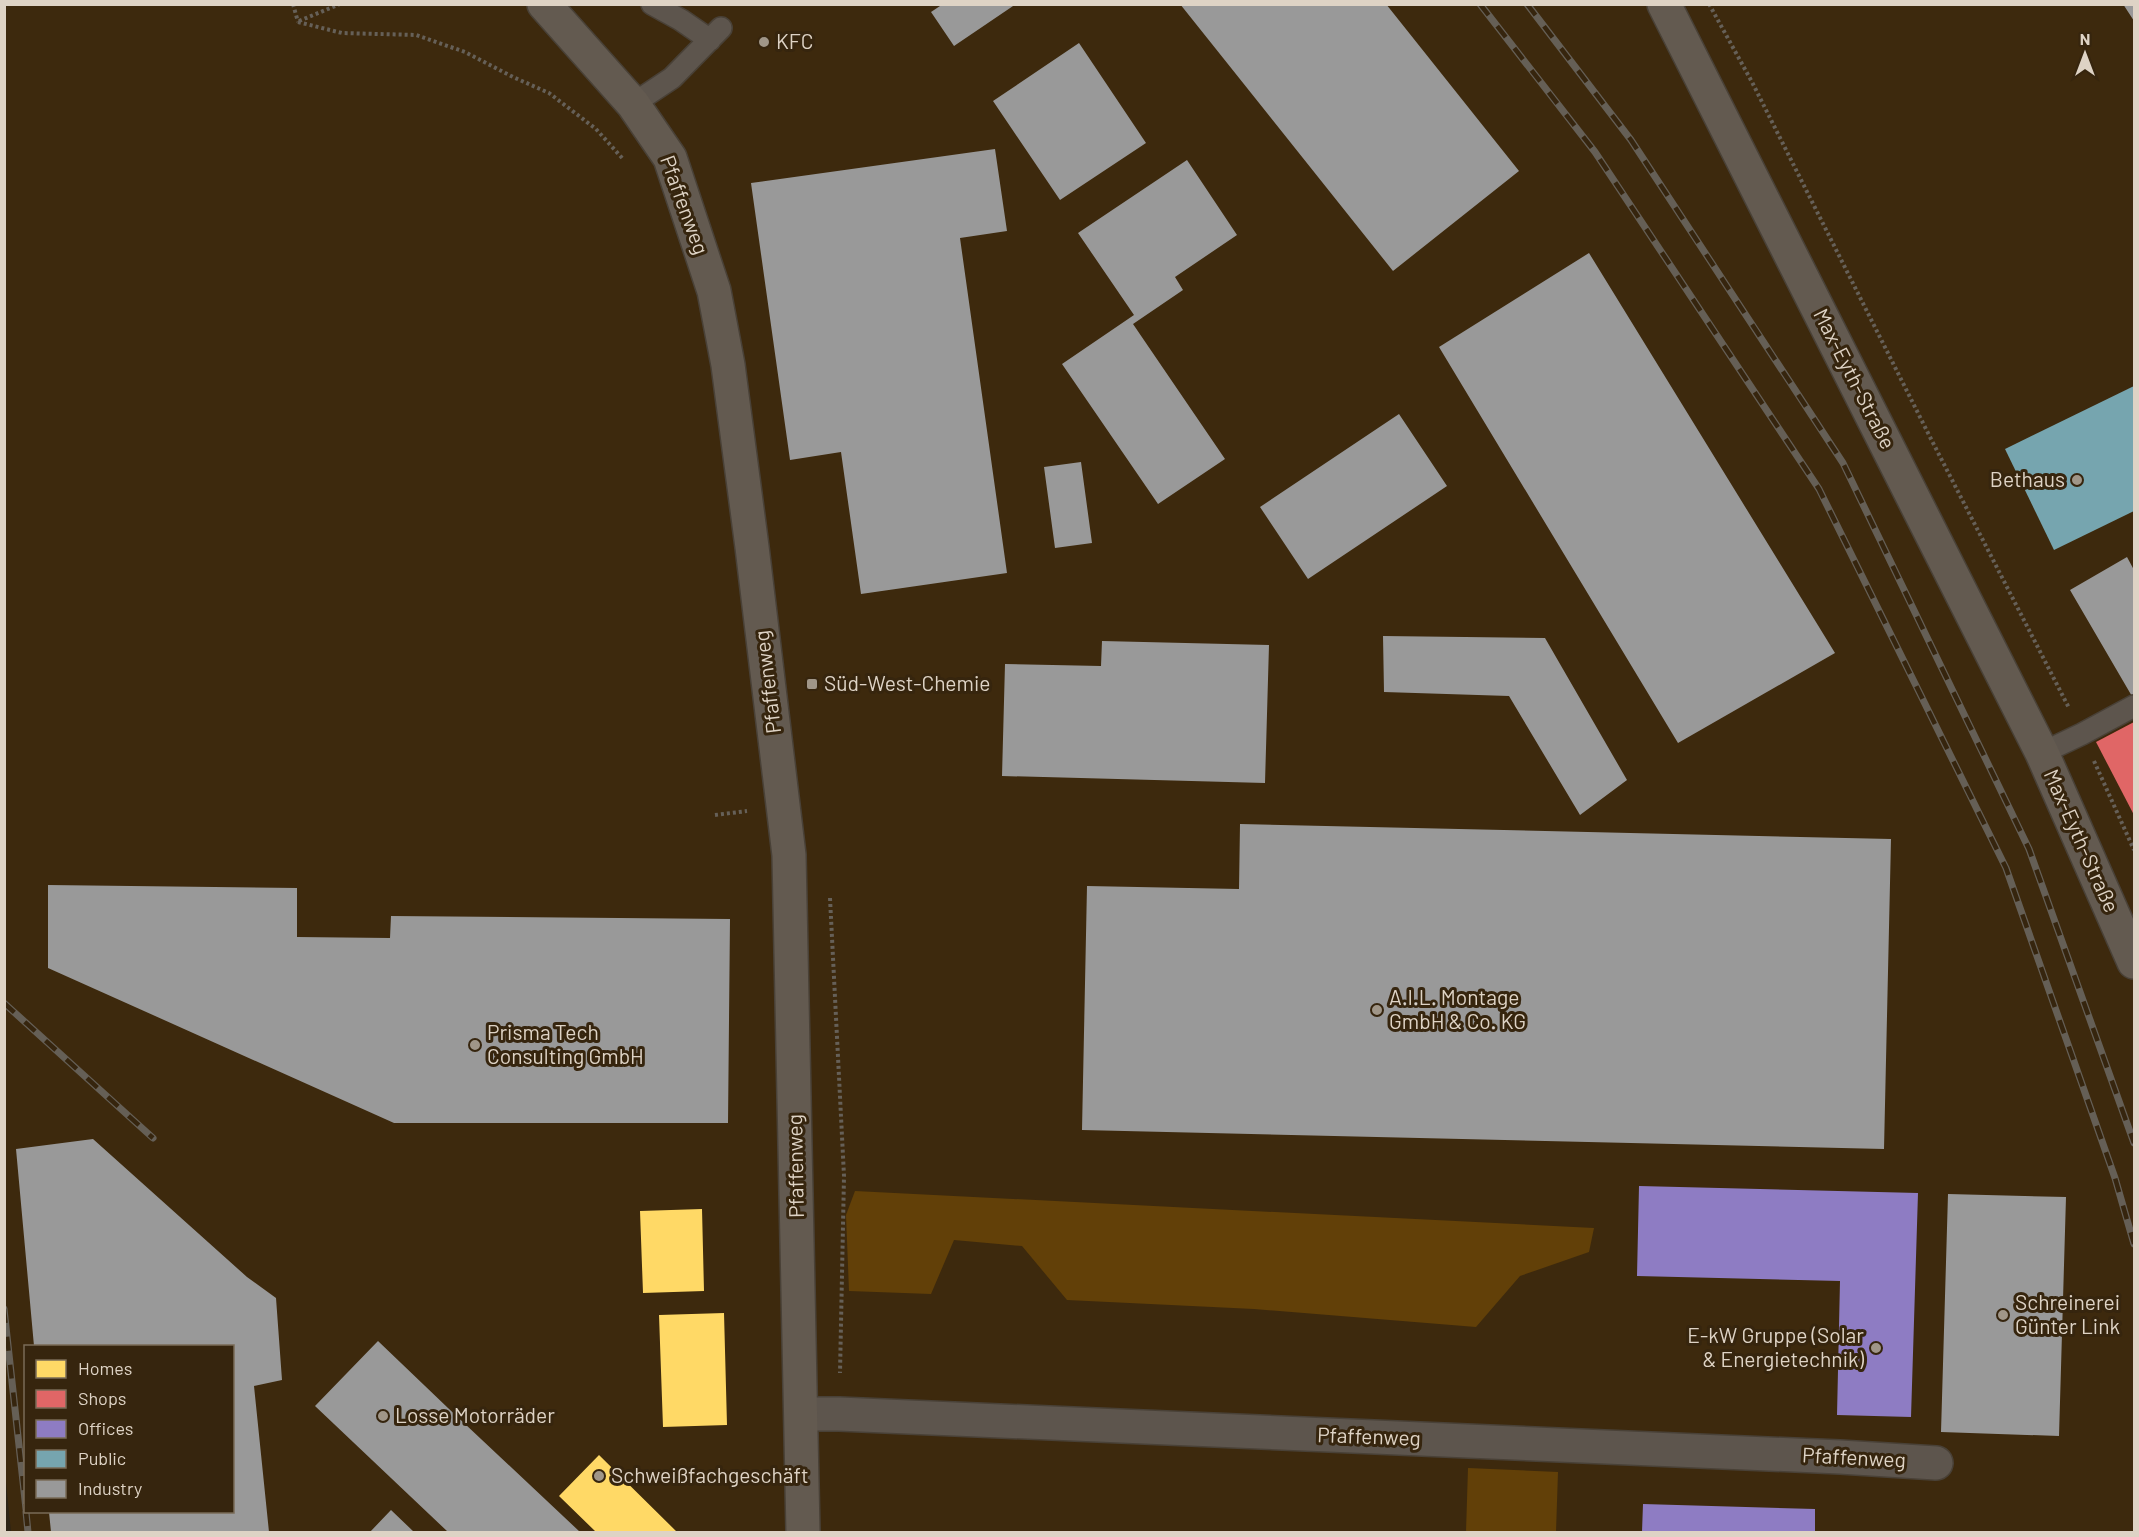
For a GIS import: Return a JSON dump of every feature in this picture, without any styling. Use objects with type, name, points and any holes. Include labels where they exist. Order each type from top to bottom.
[{"type":"street","name":"Pfaffenweg","points":[[544,4],[633,104],[670,158],[714,291],[728,365],[789,855],[803,1533]]},
{"type":"street","name":"Max-Eyth-Straße","points":[[1664,4],[2042,753],[2134,962]]},
{"type":"street","name":"Pfaffenweg","points":[[802,1414],[1936,1462]]},
{"type":"lane","points":[[633,104],[672,78],[715,34],[681,20],[652,4]]},
{"type":"lane","name":"Max-Eyth-Straße","points":[[2042,753],[2134,706]]},
{"type":"path","points":[[293,4],[298,22]]},
{"type":"path","points":[[298,22],[340,4]]},
{"type":"path","points":[[1709,4],[1752,82],[2082,734],[2134,850]]},
{"type":"path","points":[[298,22],[342,33],[416,35],[465,52],[549,93],[596,129],[630,166]]},
{"type":"path","points":[[714,815],[753,811]]},
{"type":"shaded area","points":[[4,5],[2134,5],[2134,1532],[11,1532],[4,1462]]},
{"type":"shaded area","points":[[855,1191],[1594,1228],[1589,1252],[1520,1276],[1476,1327],[1254,1309],[1067,1300],[1022,1246],[954,1240],[931,1294],[849,1291],[846,1215]]},
{"type":"shaded area","points":[[1468,1468],[1558,1472],[1556,1532],[1466,1532]]},
{"type":"building: Homes","points":[[702,1209],[704,1291],[643,1293],[640,1211]]},
{"type":"building: Homes","points":[[724,1313],[727,1425],[663,1427],[659,1315]]},
{"type":"building: Homes","name":"Schweißfachgeschäft","points":[[599,1455],[677,1532],[596,1532],[559,1496]]},
{"type":"building: Shops","points":[[2134,722],[2134,815],[2096,742]]},
{"type":"building: Offices","name":"E-kW Gruppe (Solar & Energietechnik)","points":[[1639,1186],[1918,1193],[1911,1417],[1837,1415],[1840,1281],[1637,1276]]},
{"type":"building: Offices","points":[[1643,1504],[1815,1509],[1815,1532],[1642,1532]]},
{"type":"building: Public","name":"Bethaus","points":[[2134,386],[2134,511],[2054,550],[2005,449]]},
{"type":"building: Industry","points":[[943,4],[1016,4],[954,46],[931,12]]},
{"type":"building: Industry","points":[[1180,4],[1386,4],[1519,171],[1393,271]]},
{"type":"building: Industry","points":[[2123,4],[2134,4],[2134,21]]},
{"type":"building: Industry","points":[[1079,43],[1146,143],[1060,200],[993,101]]},
{"type":"building: Industry","points":[[995,149],[1007,231],[960,238],[1007,573],[861,594],[841,452],[790,460],[751,183]]},
{"type":"building: Industry","points":[[1187,160],[1237,235],[1175,277],[1183,290],[1133,324],[1225,459],[1158,504],[1062,364],[1134,315],[1078,233]]},
{"type":"building: Industry","points":[[1589,253],[1835,653],[1678,743],[1439,347]]},
{"type":"building: Industry","points":[[1399,414],[1447,486],[1308,579],[1260,507]]},
{"type":"building: Industry","points":[[1081,462],[1092,543],[1055,548],[1044,467]]},
{"type":"building: Industry","points":[[2127,557],[2134,570],[2133,698],[2070,590]]},
{"type":"building: Industry","points":[[1383,636],[1545,638],[1627,780],[1580,815],[1509,696],[1384,692]]},
{"type":"building: Industry","points":[[1102,641],[1269,645],[1265,783],[1002,776],[1005,664],[1101,666]]},
{"type":"building: Industry","name":"A.I.L. Montage GmbH & Co. KG","points":[[1240,824],[1891,839],[1884,1149],[1082,1130],[1087,886],[1239,889]]},
{"type":"building: Industry","name":"Prisma Tech Consulting GmbH","points":[[48,885],[297,888],[297,937],[390,938],[391,916],[730,919],[728,1123],[394,1123],[48,968]]},
{"type":"building: Industry","points":[[93,1139],[247,1277],[276,1298],[282,1380],[254,1386],[269,1532],[51,1532],[49,1513],[234,1513],[234,1345],[34,1345],[16,1149]]},
{"type":"building: Industry","name":"Schreinerei Günter Link","points":[[1948,1194],[2066,1197],[2059,1436],[1941,1432]]},
{"type":"building: Industry","points":[[378,1341],[580,1532],[448,1532],[315,1406]]},
{"type":"building: Industry","points":[[391,1510],[414,1532],[370,1532]]},
{"type":"railway","points":[[1480,4],[1595,152],[1819,489],[2006,868],[2115,1178],[2134,1244]]},
{"type":"railway","points":[[1527,4],[1631,140],[1843,463],[2029,849],[2134,1143]]},
{"type":"railway","points":[[4,1003],[153,1138]]},
{"type":"railway","points":[[4,1309],[24,1491]]},
{"type":"railway","points":[[26,1513],[28,1532]]},
{"type":"place","name":"KFC","points":[[764,42]]},
{"type":"place","name":"Bethaus","points":[[2077,480]]},
{"type":"place","name":"Süd-West-Chemie","points":[[812,684]]},
{"type":"place","name":"A.I.L. Montage GmbH & Co. KG","points":[[1377,1010]]},
{"type":"place","name":"Prisma Tech Consulting GmbH","points":[[475,1045]]},
{"type":"place","name":"Schreinerei Günter Link","points":[[2003,1315]]},
{"type":"place","name":"E-kW Gruppe (Solar & Energietechnik)","points":[[1876,1348]]},
{"type":"place","name":"Losse Motorräder","points":[[383,1416]]},
{"type":"place","name":"Schweißfachgeschäft","points":[[599,1476]]}]
